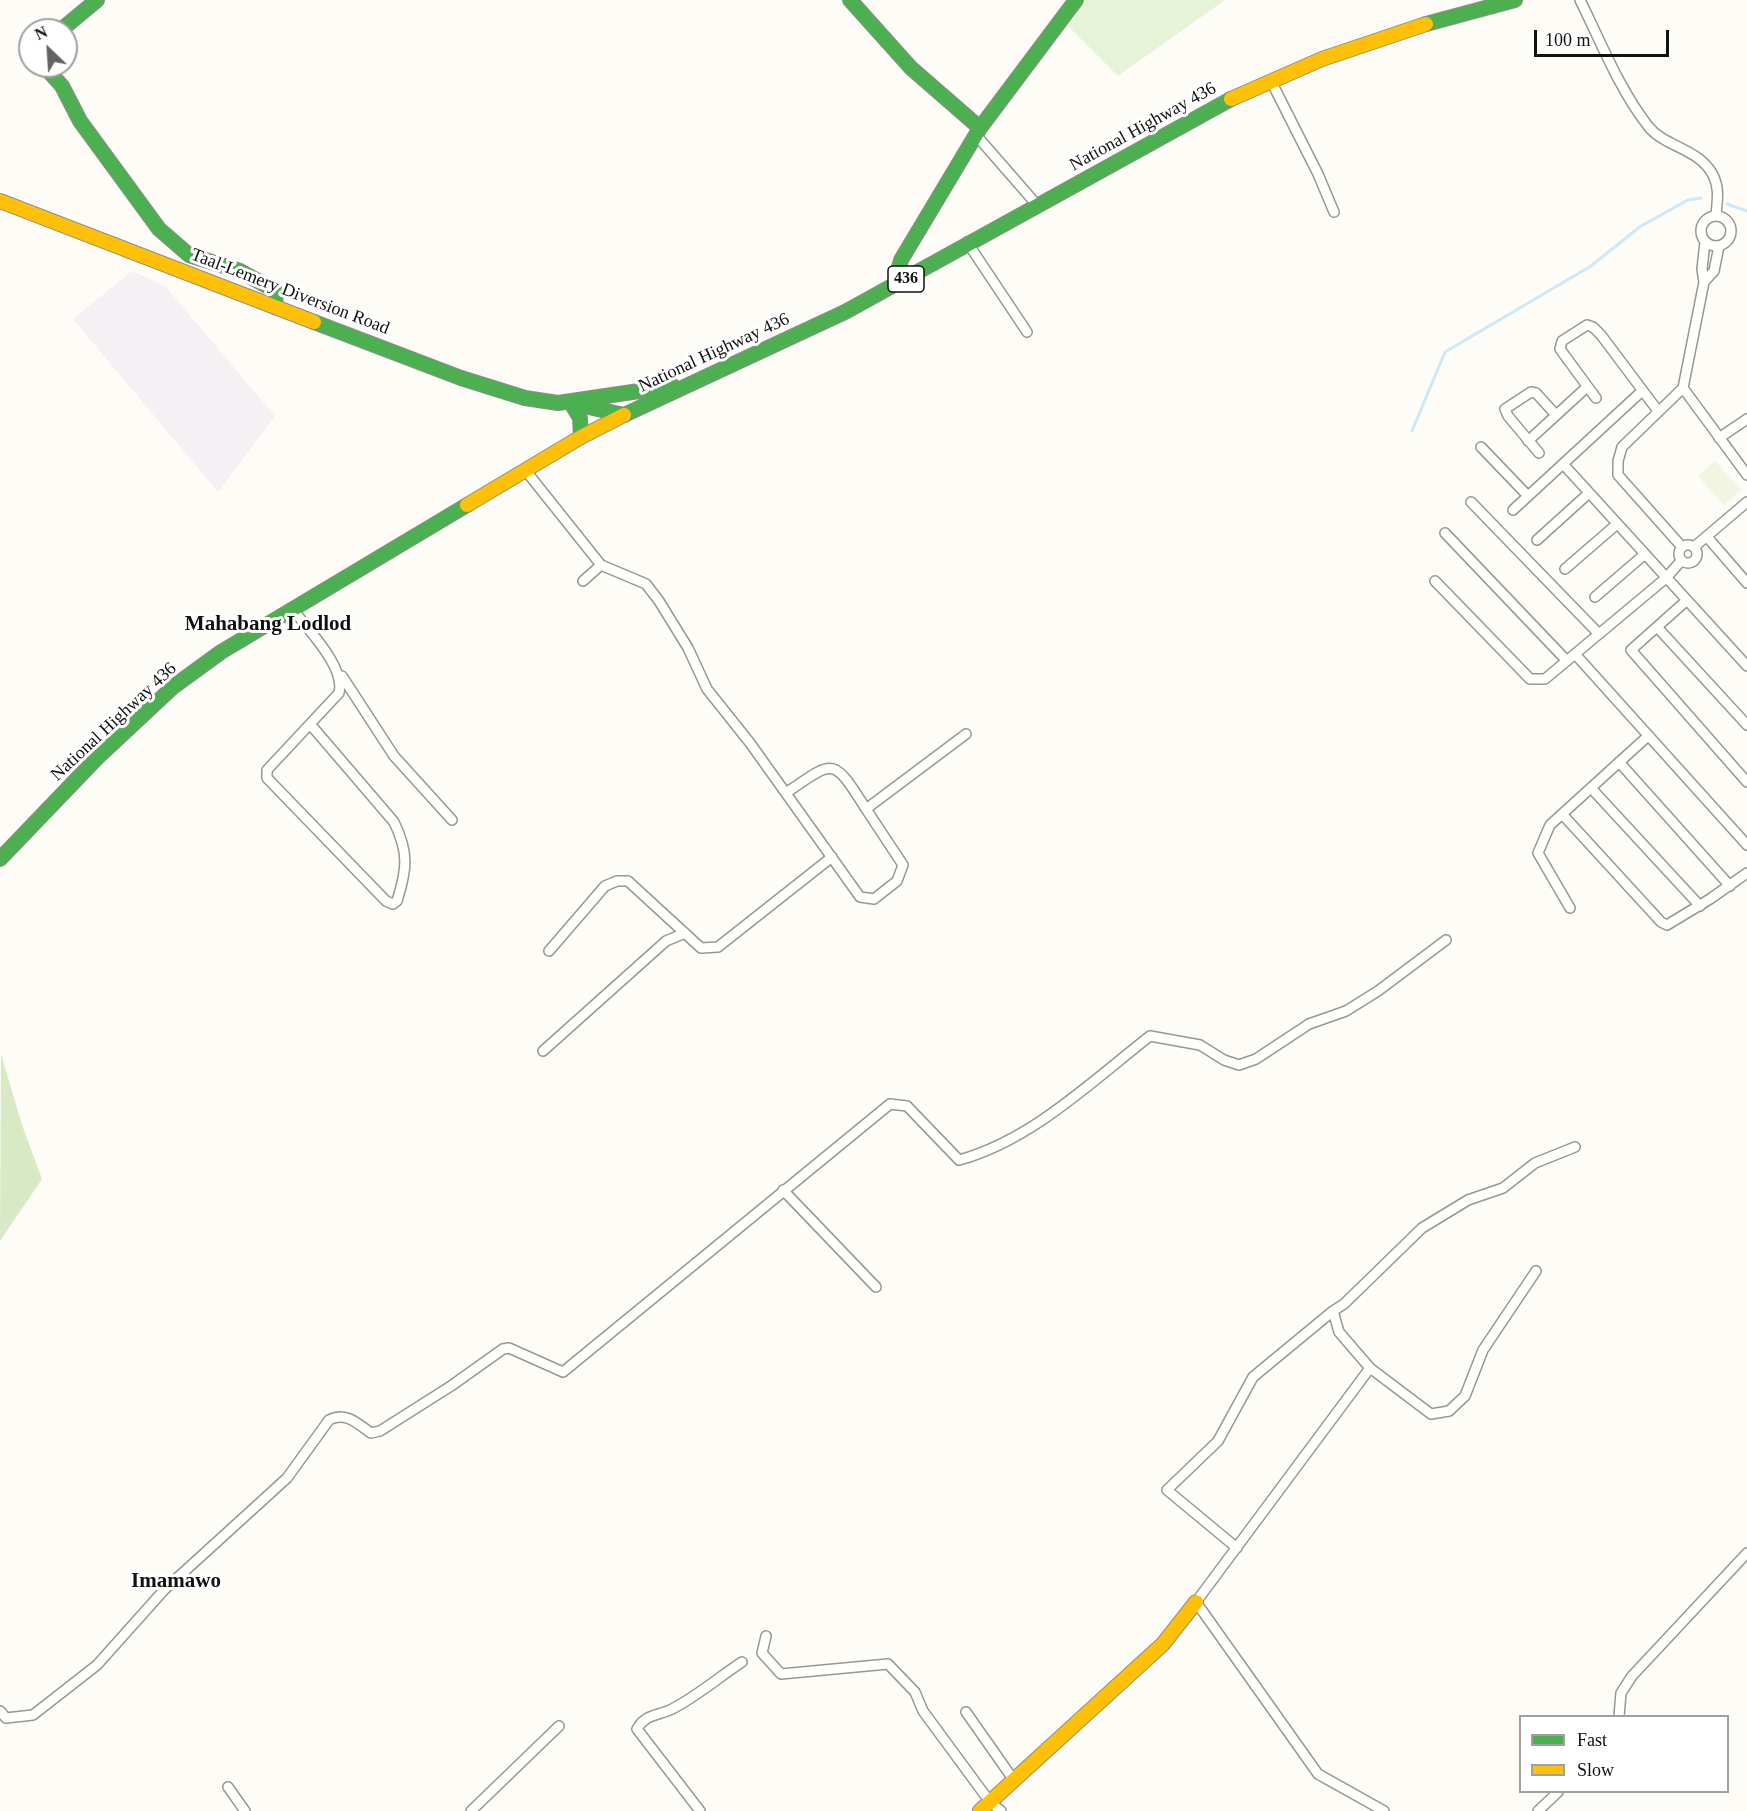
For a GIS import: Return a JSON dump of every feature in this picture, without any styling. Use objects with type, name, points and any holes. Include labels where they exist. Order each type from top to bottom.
[{"type":"main road","points":[[75,18],[97,0]]},
{"type":"main road","points":[[850,0],[915,73],[978,132]]},
{"type":"main road","points":[[902,281],[898,272],[901,260],[978,132],[1076,0]]},
{"type":"main road","name":"National Highway 436","points":[[0,859],[97,758],[173,687],[221,652],[582,437],[693,382],[836,316],[1204,113],[1271,81],[1401,31],[1515,0]]},
{"type":"main road","points":[[55,78],[62,86],[80,121],[159,229],[189,255],[240,271],[265,283],[276,291],[275,307]]},
{"type":"main road","name":"Taal-Lemery Diversion Road","points":[[0,201],[461,378],[525,398],[571,403],[624,415]]},
{"type":"main road","name":"Taal-Lemery Diversion Road","points":[[571,403],[693,382]]},
{"type":"main road","points":[[571,403],[578,409],[582,437]]},
{"type":"main road","points":[[985,1806],[1163,1644],[1196,1602]]},
{"type":"street","points":[[1580,0],[1628,96],[1649,129],[1704,161],[1709,168],[1718,191],[1716,216]]},
{"type":"street","points":[[1271,81],[1318,174],[1334,212]]},
{"type":"street","points":[[978,132],[1037,205]]},
{"type":"street","points":[[1682,547],[1618,475],[1618,460],[1622,447],[1683,388],[1704,282],[1702,268],[1705,242],[1701,228],[1706,219],[1716,216],[1725,219],[1731,227],[1728,241],[1719,246],[1705,242]]},
{"type":"street","points":[[968,242],[1027,332]]},
{"type":"street","points":[[1704,282],[1714,271],[1719,246]]},
{"type":"street","points":[[1596,398],[1564,356],[1560,345],[1587,325],[1593,327],[1601,335],[1641,392],[1658,411]]},
{"type":"street","points":[[1528,441],[1587,387]]},
{"type":"street","points":[[1683,388],[1747,474]]},
{"type":"street","points":[[1539,453],[1508,416],[1505,409],[1509,404],[1531,392],[1536,393],[1556,415]]},
{"type":"street","points":[[1513,510],[1641,392]]},
{"type":"street","points":[[1719,438],[1747,419]]},
{"type":"street","points":[[1481,447],[1528,496]]},
{"type":"street","points":[[1563,464],[1747,666]]},
{"type":"street","points":[[526,471],[601,565],[646,584],[688,648],[707,689],[786,793],[860,897],[874,899],[897,881],[903,866],[844,775],[833,768],[822,768],[786,793]]},
{"type":"street","points":[[1537,540],[1589,493]]},
{"type":"street","points":[[1471,502],[1599,634]]},
{"type":"street","points":[[1694,547],[1708,538],[1743,505],[1747,517]]},
{"type":"street","points":[[1565,569],[1617,524]]},
{"type":"street","points":[[1445,533],[1648,736],[1747,844]]},
{"type":"street","points":[[1708,538],[1747,583]]},
{"type":"street","points":[[1688,545],[1694,547],[1697,552],[1695,561],[1686,564],[1681,561],[1678,555],[1682,547],[1688,545]]},
{"type":"street","points":[[1595,597],[1645,554]]},
{"type":"street","points":[[1435,581],[1530,679],[1545,680],[1666,578],[1681,561]]},
{"type":"street","points":[[583,581],[601,565]]},
{"type":"street","points":[[1686,601],[1630,650],[1747,782]]},
{"type":"street","points":[[292,608],[339,671],[394,756],[452,820]]},
{"type":"street","points":[[1658,627],[1747,725]]},
{"type":"street","points":[[310,724],[394,822],[403,840],[407,871],[397,901],[393,904],[386,901],[267,778],[267,770],[310,724],[339,693],[341,685],[339,671]]},
{"type":"street","points":[[866,809],[966,734]]},
{"type":"street","points":[[1570,908],[1538,853],[1550,825],[1648,736]]},
{"type":"street","points":[[1619,762],[1730,886]]},
{"type":"street","points":[[1591,788],[1700,906]]},
{"type":"street","points":[[1562,814],[1661,922],[1671,924],[1747,873]]},
{"type":"street","points":[[549,951],[605,886],[617,881],[628,881],[701,948],[718,947],[832,858]]},
{"type":"street","points":[[543,1051],[666,941],[685,933]]},
{"type":"street","points":[[0,1711],[6,1718],[33,1715],[97,1665],[164,1590],[287,1478],[329,1420],[337,1416],[348,1417],[372,1433],[380,1431],[443,1392],[503,1349],[509,1348],[563,1372],[890,1104],[907,1106],[959,1160],[983,1153],[1049,1114],[1150,1036],[1200,1045],[1224,1060],[1239,1065],[1248,1062],[1308,1024],[1346,1011],[1378,991],[1446,940]]},
{"type":"street","points":[[1237,1548],[1167,1490],[1218,1441],[1253,1377],[1344,1304],[1422,1227],[1468,1200],[1503,1188],[1535,1163],[1575,1147]]},
{"type":"street","points":[[783,1190],[876,1287]]},
{"type":"street","points":[[1333,1311],[1339,1332],[1370,1368],[1431,1414],[1449,1411],[1465,1396],[1483,1350],[1536,1271]]},
{"type":"street","points":[[1370,1368],[1196,1602],[1318,1774],[1384,1811]]},
{"type":"street","points":[[1618,1715],[1621,1692],[1632,1676],[1747,1553]]},
{"type":"street","points":[[766,1636],[762,1653],[781,1674],[888,1664],[915,1692],[923,1711],[985,1806],[1001,1811]]},
{"type":"street","points":[[700,1811],[637,1729],[641,1722],[650,1716],[673,1708],[742,1662]]},
{"type":"street","points":[[966,1712],[1013,1779]]},
{"type":"street","points":[[471,1811],[559,1726]]},
{"type":"street","points":[[228,1786],[245,1811]]},
{"type":"street","points":[[1538,1811],[1556,1793]]},
{"type":"shaded area","points":[[132,271],[165,286],[275,416],[218,492],[73,319]]},
{"type":"green space","points":[[1085,0],[1225,0],[1118,76],[1068,26]]},
{"type":"green space","points":[[1715,461],[1741,490],[1724,505],[1698,476]]},
{"type":"green space","points":[[1,1054],[22,1125],[42,1179],[0,1241]]},
{"type":"waterway","points":[[1412,431],[1445,352],[1591,266],[1641,226],[1688,200],[1701,198]]},
{"type":"waterway","points":[[1727,204],[1747,211]]},
{"type":"traffic: fast","points":[[75,18],[97,0]]},
{"type":"traffic: fast","points":[[850,0],[911,68],[980,128]]},
{"type":"traffic: fast","points":[[902,281],[898,271],[901,260],[980,128],[1076,0]]},
{"type":"traffic: fast","points":[[1426,24],[1515,0]]},
{"type":"traffic: fast","points":[[55,78],[62,86],[80,121],[159,229],[189,255],[240,271],[276,291],[275,307]]},
{"type":"traffic: fast","points":[[571,403],[624,415],[845,312],[1231,99]]},
{"type":"traffic: fast","points":[[314,322],[461,378],[525,398],[558,403],[673,386]]},
{"type":"traffic: fast","points":[[571,403],[580,418],[581,437]]},
{"type":"traffic: fast","points":[[0,859],[97,758],[173,687],[221,652],[467,505]]},
{"type":"traffic: slow","points":[[1231,99],[1322,59],[1426,24]]},
{"type":"traffic: slow","points":[[0,201],[314,322]]},
{"type":"traffic: slow","points":[[467,505],[581,437],[624,415]]},
{"type":"traffic: slow","points":[[980,1811],[1163,1644],[1196,1602]]},
{"type":"district","name":"Mahabang Lodlod","points":[[268,625]]},
{"type":"district","name":"Imamawo","points":[[176,1582]]}]
